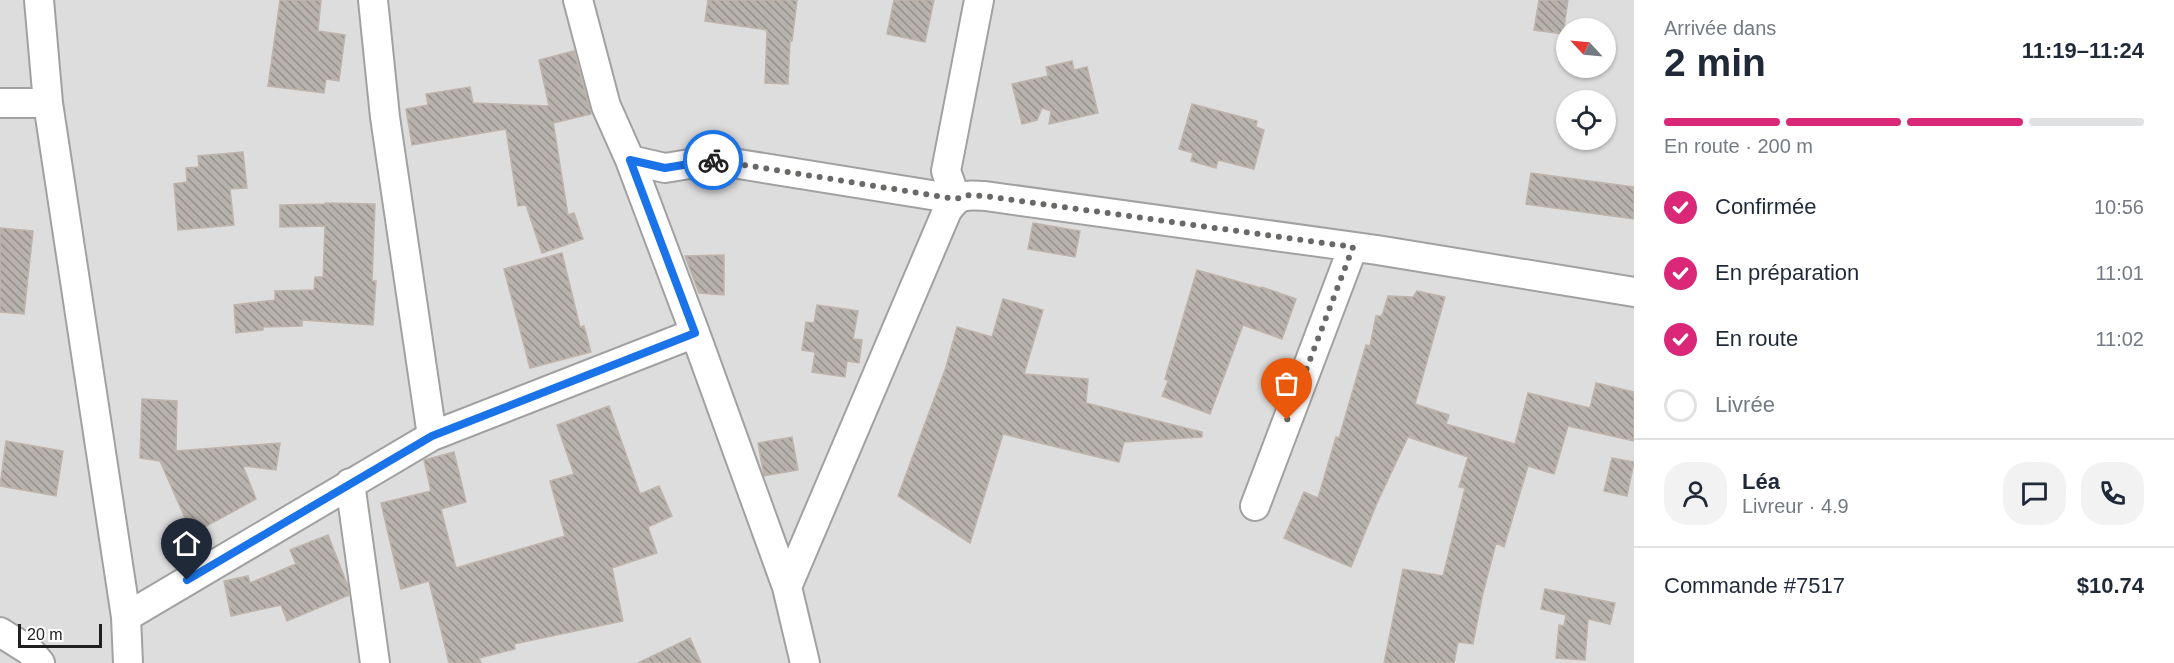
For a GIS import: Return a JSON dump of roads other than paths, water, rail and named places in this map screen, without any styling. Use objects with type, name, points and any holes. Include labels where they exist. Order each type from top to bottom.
[{"type":"street","points":[[39,0],[48,103],[126,617],[128,663]]},
{"type":"street","points":[[373,0],[385,117],[432,436]]},
{"type":"street","points":[[578,0],[606,106],[630,160],[787,587],[805,663]]},
{"type":"street","points":[[956,199],[946,171],[979,0]]},
{"type":"street","points":[[0,103],[48,103]]},
{"type":"street","points":[[630,160],[665,168],[714,160],[956,199],[969,195],[984,196],[1353,247],[1634,292]]},
{"type":"street","points":[[787,587],[947,211],[956,199]]},
{"type":"street","points":[[1255,506],[1353,247]]},
{"type":"street","points":[[126,617],[432,436],[695,333]]},
{"type":"street","points":[[350,483],[375,663]]},
{"type":"street","points":[[0,632],[30,651],[40,663]]}]
